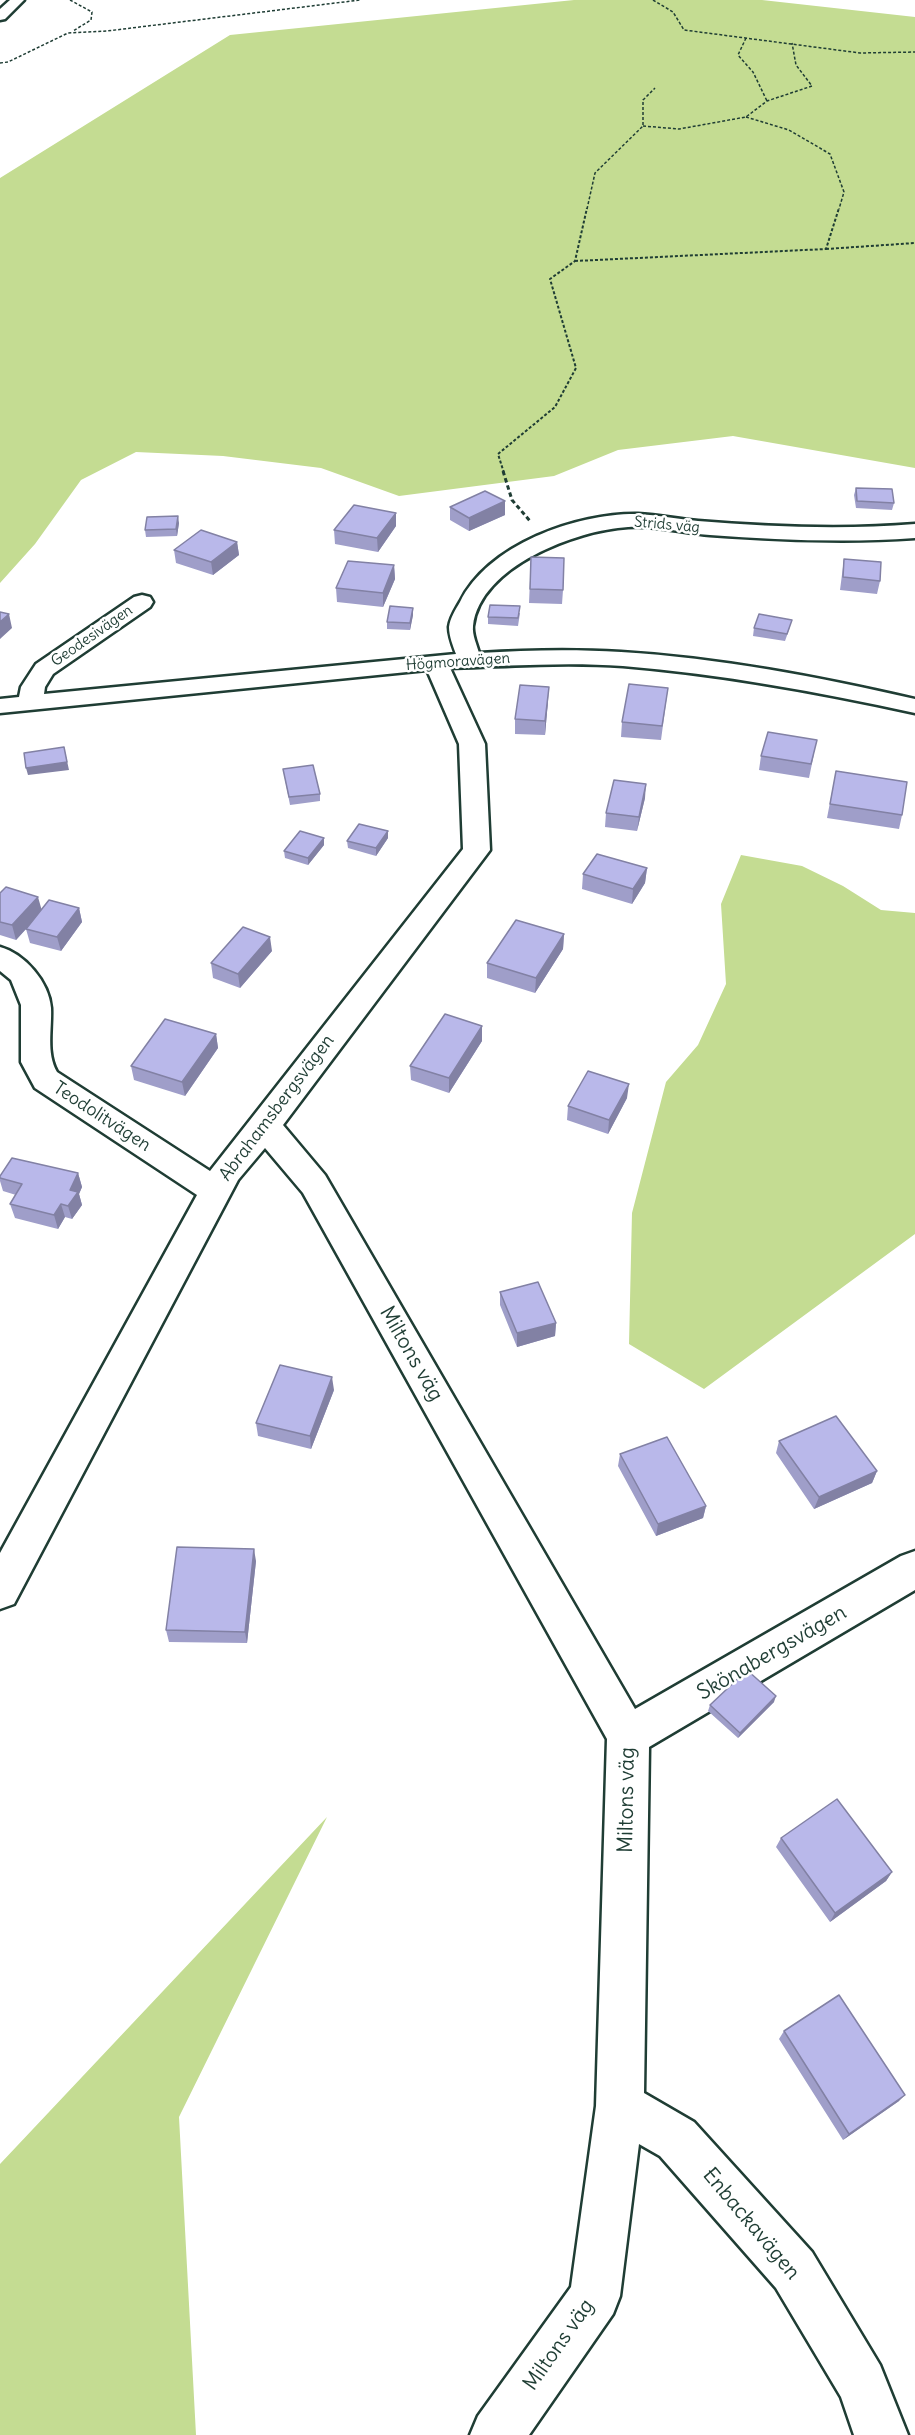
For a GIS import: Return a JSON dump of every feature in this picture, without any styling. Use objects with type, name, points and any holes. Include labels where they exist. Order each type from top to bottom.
[{"type":"street","points":[[0,16],[18,0]]},
{"type":"street","name":"Strids väg","points":[[470,660],[461,628],[470,600],[482,583],[506,561],[548,540],[588,527],[630,520],[693,528],[808,535],[862,535],[915,531]]},
{"type":"street","name":"Geodesivägen","points":[[30,703],[33,687],[44,669],[142,602]]},
{"type":"street","name":"Högmoravägen","points":[[0,706],[435,662],[535,657],[622,659],[741,673],[862,694],[915,706]]},
{"type":"street","name":"Abrahamsbergsvägen","points":[[0,1591],[226,1172],[265,1126],[337,1029],[477,850],[472,744],[435,662]]},
{"type":"street","name":"Teodolitvägen","points":[[0,957],[23,974],[36,1005],[36,1062],[46,1080],[216,1191]]},
{"type":"street","name":"Miltons väg","points":[[265,1126],[314,1184],[628,1736],[620,2106],[595,2296],[496,2435]]},
{"type":"street","name":"Skönabergsvägen","points":[[628,1736],[915,1569]]},
{"type":"street","name":"Enbackavägen","points":[[620,2106],[678,2139],[794,2270],[861,2383],[882,2435]]},
{"type":"path","points":[[0,63],[8,62],[84,26],[90,20],[92,12],[70,0]]},
{"type":"path","points":[[68,33],[238,16],[360,0]]},
{"type":"path","points":[[653,0],[674,12],[684,30],[860,53],[915,52]]},
{"type":"path","points":[[746,38],[738,55],[753,72],[767,101]]},
{"type":"path","points":[[746,117],[767,101],[812,86],[796,65],[792,43]]},
{"type":"path","points":[[575,261],[595,173],[643,126],[643,100],[655,88]]},
{"type":"path","points":[[643,126],[679,129],[746,117],[789,130],[830,154],[844,192],[826,249]]},
{"type":"path","points":[[548,540],[512,500],[498,454],[555,407],[576,368],[550,279],[575,261],[915,243]]},
{"type":"green space","points":[[574,0],[762,0],[915,17],[915,468],[733,436],[618,450],[554,476],[399,496],[321,468],[223,456],[136,452],[81,480],[35,544],[0,583],[0,178],[230,35]]},
{"type":"green space","points":[[741,855],[802,866],[843,886],[881,910],[915,913],[915,1234],[704,1389],[629,1344],[632,1213],[666,1082],[698,1045],[726,984],[721,904]]},
{"type":"green space","points":[[327,1817],[179,2117],[196,2435],[0,2435],[0,2164]]},
{"type":"building","points":[[856,488],[892,489],[894,503],[857,501]]},
{"type":"building","points":[[485,491],[505,501],[469,518],[450,507]]},
{"type":"building","points":[[354,505],[396,513],[377,538],[334,530]]},
{"type":"building","points":[[178,516],[176,529],[145,530],[147,517]]},
{"type":"building","points":[[201,530],[237,542],[211,562],[174,550]]},
{"type":"building","points":[[531,557],[564,558],[563,590],[530,589]]},
{"type":"building","points":[[844,559],[881,562],[880,581],[843,577]]},
{"type":"building","points":[[348,561],[394,565],[383,593],[336,588]]},
{"type":"building","points":[[490,605],[520,606],[518,618],[488,617]]},
{"type":"building","points":[[390,606],[413,608],[410,623],[387,622]]},
{"type":"building","points":[[0,612],[9,614],[0,622]]},
{"type":"building","points":[[759,614],[792,620],[787,634],[754,628]]},
{"type":"building","points":[[629,684],[668,688],[662,726],[622,722]]},
{"type":"building","points":[[520,685],[549,687],[545,721],[515,719]]},
{"type":"building","points":[[768,732],[817,740],[811,764],[761,756]]},
{"type":"building","points":[[64,747],[67,762],[26,768],[24,753]]},
{"type":"building","points":[[313,765],[320,794],[289,797],[283,769]]},
{"type":"building","points":[[836,771],[907,782],[902,815],[830,804]]},
{"type":"building","points":[[614,780],[646,784],[639,817],[606,813]]},
{"type":"building","points":[[359,824],[388,831],[376,848],[347,841]]},
{"type":"building","points":[[300,831],[324,838],[308,858],[284,851]]},
{"type":"building","points":[[597,854],[647,868],[633,889],[583,874]]},
{"type":"building","points":[[6,887],[38,897],[12,925],[0,922],[0,893]]},
{"type":"building","points":[[49,900],[79,908],[57,937],[26,929]]},
{"type":"building","points":[[516,920],[564,934],[536,978],[487,963]]},
{"type":"building","points":[[243,927],[270,937],[238,974],[211,963]]},
{"type":"building","points":[[445,1014],[482,1026],[449,1078],[410,1066]]},
{"type":"building","points":[[165,1019],[216,1034],[182,1082],[131,1066]]},
{"type":"building","points":[[588,1071],[629,1084],[609,1120],[568,1106]]},
{"type":"building","points":[[12,1158],[78,1173],[70,1190],[78,1192],[68,1206],[61,1204],[54,1215],[10,1204],[22,1184],[0,1178],[0,1176]]},
{"type":"building","points":[[538,1282],[556,1323],[517,1333],[500,1292]]},
{"type":"building","points":[[280,1365],[332,1377],[310,1436],[256,1423]]},
{"type":"building","points":[[836,1416],[877,1471],[819,1497],[779,1441]]},
{"type":"building","points":[[667,1437],[706,1506],[658,1524],[620,1454]]},
{"type":"building","points":[[177,1547],[254,1549],[245,1632],[166,1630]]},
{"type":"building","points":[[747,1670],[776,1696],[740,1733],[710,1705]]},
{"type":"building","points":[[837,1799],[892,1872],[835,1913],[781,1838]]},
{"type":"building","points":[[839,1995],[905,2095],[849,2134],[784,2031]]}]
